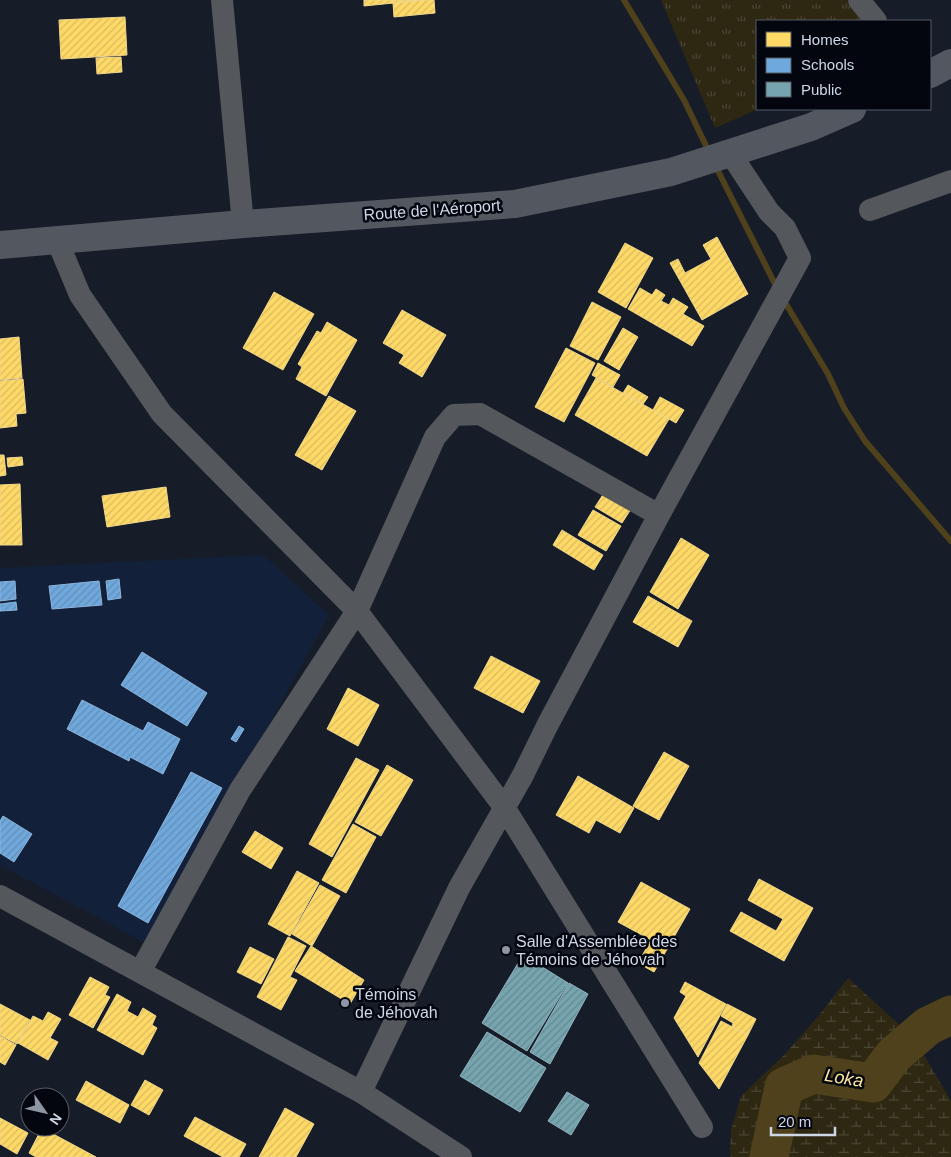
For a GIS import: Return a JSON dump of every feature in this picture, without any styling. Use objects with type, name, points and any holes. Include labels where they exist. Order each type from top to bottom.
[{"type":"main road","points":[[931,73],[951,63]]},
{"type":"main road","name":"Route de l'Aéroport","points":[[0,245],[242,224],[515,204],[671,172],[811,127],[850,110]]},
{"type":"street","points":[[222,0],[242,224]]},
{"type":"street","points":[[859,0],[875,20]]},
{"type":"street","points":[[361,1092],[459,888],[659,515],[800,258],[785,228],[768,212],[730,153]]},
{"type":"street","points":[[870,210],[951,181]]},
{"type":"street","points":[[57,240],[80,295],[162,414],[357,612],[504,807],[702,1127]]},
{"type":"street","points":[[140,972],[240,790],[357,612],[435,437],[454,415],[480,414],[659,515]]},
{"type":"street","points":[[0,896],[361,1092],[461,1157]]},
{"type":"shaded area","points":[[263,555],[329,615],[149,945],[0,865],[0,568]]},
{"type":"green space","points":[[661,0],[860,0],[875,20],[756,20],[756,110],[715,128]]},
{"type":"green space","points":[[848,978],[914,1038],[951,1101],[951,1157],[730,1157],[731,1130],[741,1096],[785,1054],[821,1013]]},
{"type":"building: Homes","points":[[364,0],[423,0],[364,6]]},
{"type":"building: Homes","points":[[434,0],[435,13],[394,17],[393,3]]},
{"type":"building: Homes","points":[[125,17],[127,55],[61,59],[59,20]]},
{"type":"building: Homes","points":[[121,57],[122,72],[97,74],[96,58]]},
{"type":"building: Homes","points":[[717,237],[748,294],[702,320],[670,263],[678,259],[685,273],[711,259],[703,245]]},
{"type":"building: Homes","points":[[625,243],[653,258],[626,308],[598,292]]},
{"type":"building: Homes","points":[[640,288],[652,295],[656,289],[665,295],[661,301],[669,305],[673,298],[688,307],[683,314],[704,326],[692,346],[628,309]]},
{"type":"building: Homes","points":[[274,292],[314,314],[283,370],[243,348]]},
{"type":"building: Homes","points":[[592,302],[621,317],[598,360],[570,346]]},
{"type":"building: Homes","points":[[402,310],[446,335],[422,377],[399,363],[404,355],[383,343]]},
{"type":"building: Homes","points":[[327,322],[357,340],[326,396],[296,379],[302,367],[298,364],[317,331],[321,333]]},
{"type":"building: Homes","points":[[623,328],[638,337],[619,370],[604,361]]},
{"type":"building: Homes","points":[[19,337],[22,378],[0,380],[0,339]]},
{"type":"building: Homes","points":[[566,348],[595,363],[564,422],[535,407]]},
{"type":"building: Homes","points":[[598,363],[620,375],[613,387],[592,375]]},
{"type":"building: Homes","points":[[596,378],[669,419],[647,456],[575,415]]},
{"type":"building: Homes","points":[[23,379],[26,413],[16,414],[17,426],[0,428],[0,381]]},
{"type":"building: Homes","points":[[628,385],[648,397],[643,404],[623,393]]},
{"type":"building: Homes","points":[[329,396],[356,411],[322,470],[295,455]]},
{"type":"building: Homes","points":[[660,397],[684,410],[676,423],[653,410]]},
{"type":"building: Homes","points":[[0,455],[4,455],[6,475],[0,476]]},
{"type":"building: Homes","points":[[22,457],[23,465],[8,467],[7,458]]},
{"type":"building: Homes","points":[[20,484],[22,545],[0,545],[0,485]]},
{"type":"building: Homes","points":[[166,487],[170,517],[107,527],[102,496]]},
{"type":"building: Homes","points":[[604,493],[631,509],[622,523],[595,507]]},
{"type":"building: Homes","points":[[593,510],[621,526],[606,551],[578,535]]},
{"type":"building: Homes","points":[[562,530],[603,555],[594,570],[553,545]]},
{"type":"building: Homes","points":[[681,538],[709,555],[678,609],[650,592]]},
{"type":"building: Homes","points":[[648,596],[692,621],[678,647],[633,622]]},
{"type":"building: Homes","points":[[491,656],[540,681],[523,713],[474,688]]},
{"type":"building: Homes","points":[[348,688],[379,705],[358,746],[327,729]]},
{"type":"building: Homes","points":[[664,752],[689,766],[659,820],[633,806]]},
{"type":"building: Homes","points":[[356,758],[379,770],[332,857],[309,844]]},
{"type":"building: Homes","points":[[387,765],[413,780],[381,836],[355,822]]},
{"type":"building: Homes","points":[[578,776],[634,808],[620,833],[596,820],[589,833],[556,815]]},
{"type":"building: Homes","points":[[353,824],[376,837],[346,893],[322,880]]},
{"type":"building: Homes","points":[[255,831],[283,848],[271,869],[242,852]]},
{"type":"building: Homes","points":[[297,871],[319,883],[290,936],[268,924]]},
{"type":"building: Homes","points":[[759,879],[813,908],[784,961],[730,931],[741,912],[776,931],[783,919],[748,900]]},
{"type":"building: Homes","points":[[641,882],[690,909],[654,972],[638,963],[651,940],[618,922]]},
{"type":"building: Homes","points":[[320,885],[340,896],[312,946],[292,934]]},
{"type":"building: Homes","points":[[288,937],[306,946],[290,977],[297,980],[281,1010],[257,997]]},
{"type":"building: Homes","points":[[311,946],[364,980],[350,1004],[295,971]]},
{"type":"building: Homes","points":[[250,947],[274,959],[261,984],[237,972]]},
{"type":"building: Homes","points":[[90,977],[109,987],[105,995],[110,997],[93,1028],[69,1015]]},
{"type":"building: Homes","points":[[685,982],[726,1004],[698,1057],[674,1018],[686,996],[680,992]]},
{"type":"building: Homes","points":[[117,994],[131,1002],[127,1011],[138,1017],[143,1008],[156,1016],[152,1025],[157,1028],[143,1055],[97,1030]]},
{"type":"building: Homes","points":[[0,1004],[30,1020],[17,1044],[0,1035]]},
{"type":"building: Homes","points":[[727,1004],[756,1019],[748,1035],[732,1027],[733,1023],[721,1016]]},
{"type":"building: Homes","points":[[48,1012],[61,1019],[50,1038],[58,1042],[48,1060],[18,1043],[33,1016],[43,1021]]},
{"type":"building: Homes","points":[[721,1021],[748,1035],[719,1089],[699,1063]]},
{"type":"building: Homes","points":[[0,1036],[16,1045],[5,1065],[0,1062]]},
{"type":"building: Homes","points":[[145,1080],[163,1090],[149,1115],[131,1105]]},
{"type":"building: Homes","points":[[86,1081],[129,1105],[120,1123],[76,1100]]},
{"type":"building: Homes","points":[[285,1108],[314,1124],[296,1157],[259,1157]]},
{"type":"building: Homes","points":[[195,1117],[246,1144],[239,1157],[223,1157],[184,1136]]},
{"type":"building: Homes","points":[[0,1118],[20,1129],[20,1137],[26,1137],[17,1154],[0,1144]]},
{"type":"building: Homes","points":[[37,1137],[59,1137],[96,1157],[36,1157],[29,1153]]},
{"type":"building: Schools","points":[[119,579],[121,598],[108,600],[106,581]]},
{"type":"building: Schools","points":[[15,581],[16,599],[0,601],[0,582]]},
{"type":"building: Schools","points":[[99,581],[102,605],[52,609],[49,586]]},
{"type":"building: Schools","points":[[16,602],[17,610],[0,611],[0,604]]},
{"type":"building: Schools","points":[[142,652],[207,693],[187,726],[121,685]]},
{"type":"building: Schools","points":[[82,700],[143,731],[148,722],[180,739],[163,774],[130,757],[129,761],[67,729]]},
{"type":"building: Schools","points":[[239,726],[244,729],[236,742],[231,739]]},
{"type":"building: Schools","points":[[191,772],[222,788],[148,923],[118,906]]},
{"type":"building: Schools","points":[[3,816],[32,834],[14,862],[0,853],[0,821]]},
{"type":"building: Public","points":[[523,955],[568,983],[527,1051],[482,1023]]},
{"type":"building: Public","points":[[569,983],[588,994],[550,1064],[530,1052]]},
{"type":"building: Public","points":[[487,1032],[546,1068],[520,1112],[460,1076]]},
{"type":"building: Public","points":[[567,1092],[589,1105],[571,1135],[548,1121]]},
{"type":"waterway","points":[[624,0],[684,100],[710,154]]},
{"type":"waterway","points":[[715,165],[777,288]]},
{"type":"waterway","points":[[783,299],[828,374],[844,408],[865,441],[951,541]]},
{"type":"waterway","name":"Loka","points":[[769,1157],[784,1087],[813,1074],[873,1083],[894,1055],[928,1026],[951,1015]]},
{"type":"place","name":"Salle d'Assemblée des Témoins de Jéhovah","points":[[506,950]]},
{"type":"place","name":"Témoins de Jéhovah","points":[[345,1003]]}]
